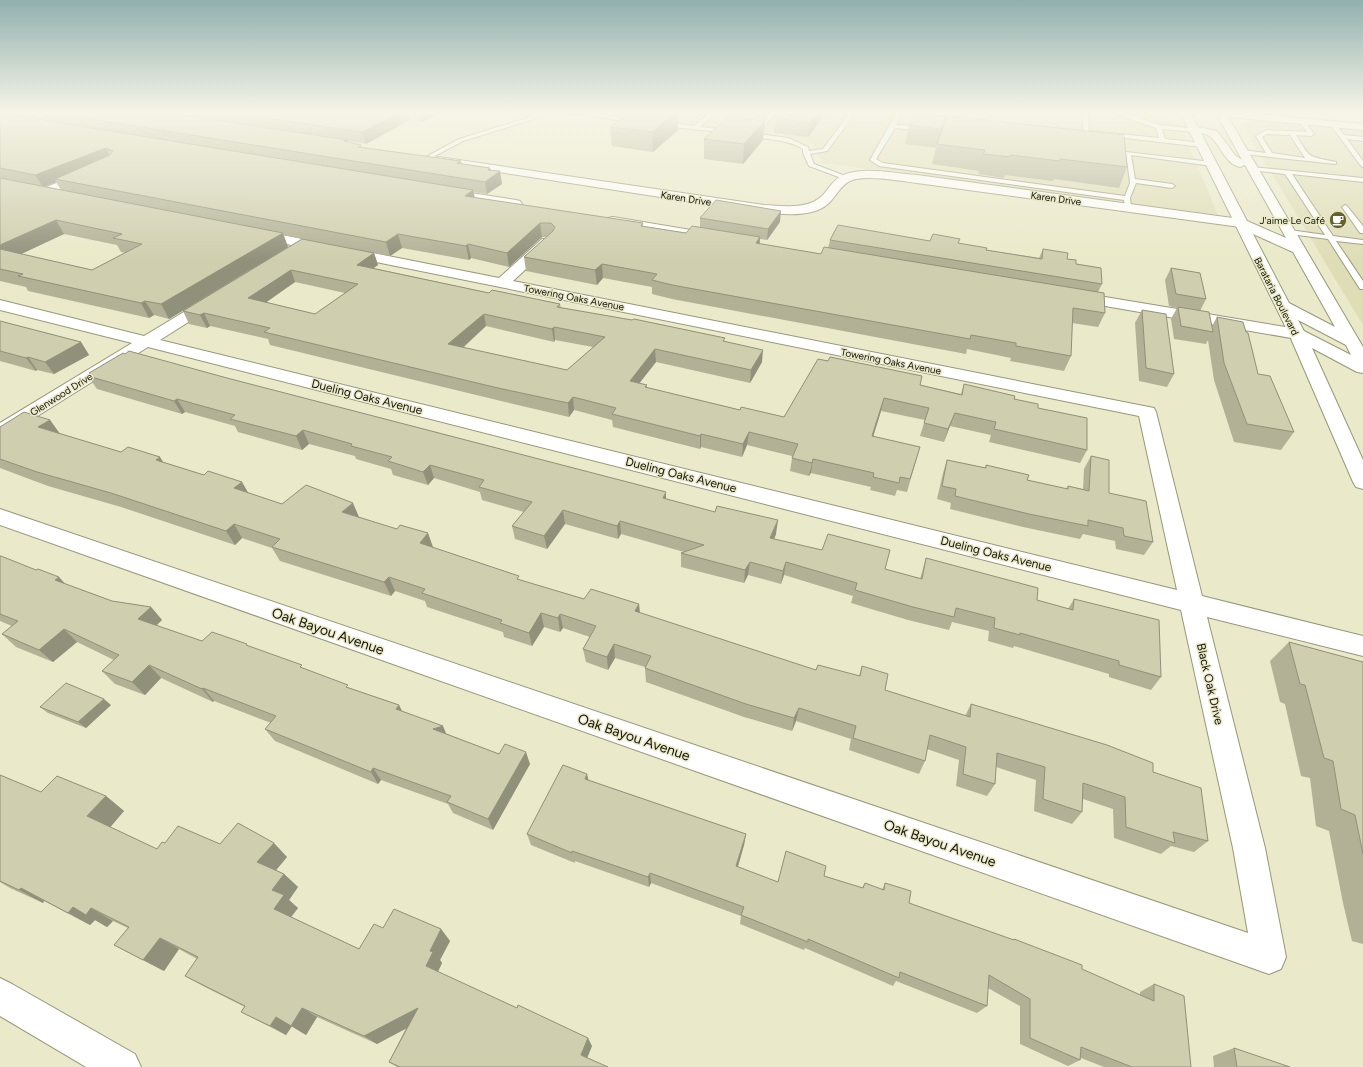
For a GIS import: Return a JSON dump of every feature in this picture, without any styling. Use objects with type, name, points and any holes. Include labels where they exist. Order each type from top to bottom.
[{"type":"street","name":"Karen Drive","points":[[452,162],[773,210],[800,209],[820,204],[846,178],[867,175],[916,179],[1128,203],[1240,223],[1299,249]]},
{"type":"street","points":[[1236,162],[1253,169]]},
{"type":"street","points":[[1249,162],[1299,249],[1357,342],[1363,361]]},
{"type":"street","name":"Barataria Boulevard","points":[[1212,164],[1240,223],[1297,334],[1363,482]]},
{"type":"street","points":[[71,198],[36,191],[98,170]]},
{"type":"street","points":[[430,190],[525,206]]},
{"type":"street","points":[[1233,208],[1290,232]]},
{"type":"street","points":[[604,219],[730,240]]},
{"type":"street","name":"Towering Oaks Avenue","points":[[243,232],[1147,412]]},
{"type":"street","points":[[502,283],[548,241]]},
{"type":"street","points":[[285,256],[305,244]]},
{"type":"street","name":"Glenwood Drive","points":[[0,431],[226,293]]},
{"type":"street","points":[[1060,295],[1297,334],[1363,368]]},
{"type":"street","name":"Dueling Oaks Avenue","points":[[0,304],[146,342],[1363,646]]},
{"type":"street","points":[[1283,306],[1357,342]]},
{"type":"street","name":"Black Oak Drive","points":[[1147,412],[1190,602],[1249,848],[1269,956]]},
{"type":"street","name":"Oak Bayou Avenue","points":[[0,517],[1269,956]]},
{"type":"street","points":[[0,996],[122,1067]]},
{"type":"lane","points":[[810,162],[811,165],[846,178]]},
{"type":"lane","points":[[877,162],[881,164],[1128,203],[1132,180],[1129,162]]},
{"type":"lane","points":[[1195,162],[1212,164]]},
{"type":"lane","points":[[1315,162],[1333,177]]},
{"type":"lane","points":[[1322,162],[1334,163]]},
{"type":"lane","points":[[1253,169],[1363,180]]},
{"type":"lane","points":[[1287,172],[1363,288]]},
{"type":"lane","points":[[1132,180],[1172,186]]},
{"type":"lane","points":[[1345,207],[1363,231]]},
{"type":"lane","points":[[1290,232],[1363,242]]},
{"type":"shaded area","points":[[822,162],[1196,162],[1218,215]]},
{"type":"shaded area","points":[[1265,162],[1363,162],[1363,325]]},
{"type":"building","points":[[0,162],[70,162],[35,175],[0,168]]},
{"type":"building","points":[[94,162],[300,162],[473,190],[465,196],[643,223],[641,226],[686,233],[692,226],[760,237],[756,243],[821,254],[824,247],[1104,293],[1105,313],[1073,308],[1071,356],[1016,346],[1016,343],[971,335],[970,339],[672,285],[652,280],[657,274],[602,264],[595,270],[524,257],[553,231],[555,227],[551,223],[540,223],[507,253],[468,244],[466,246],[398,234],[386,242],[55,179]]},
{"type":"building","points":[[359,162],[459,162],[457,163],[490,168],[488,170],[500,171],[485,182]]},
{"type":"building","points":[[1083,162],[1127,162],[1127,167]]},
{"type":"building","points":[[0,178],[283,233],[161,304],[145,301],[141,303],[18,276],[23,274],[0,269],[0,249],[92,270],[142,244],[113,238],[122,234],[56,220],[0,245]]},
{"type":"building","points":[[716,200],[781,211],[768,229],[700,218]]},
{"type":"building","points":[[838,225],[930,241],[933,234],[960,239],[958,243],[987,248],[986,250],[1042,259],[1043,249],[1068,253],[1067,259],[1076,260],[1076,264],[1101,268],[1102,284],[830,240]]},
{"type":"building","points":[[302,239],[374,253],[357,265],[489,293],[492,290],[560,304],[557,307],[632,320],[634,319],[725,338],[723,341],[763,350],[751,370],[655,349],[630,381],[647,385],[645,387],[740,410],[741,407],[784,417],[818,359],[828,361],[830,357],[922,376],[920,385],[962,395],[964,384],[1015,396],[1014,399],[1038,404],[1038,408],[1087,418],[1087,450],[994,429],[996,422],[955,413],[948,429],[924,423],[929,408],[884,398],[872,436],[920,447],[910,479],[900,477],[899,483],[873,477],[874,473],[813,459],[812,463],[792,458],[798,444],[749,432],[743,444],[701,434],[700,436],[612,414],[616,408],[573,397],[568,403],[498,388],[264,332],[270,328],[204,313],[200,315],[183,311]],"holes":[[[291,270],[358,284],[315,314],[248,298]],[[484,314],[552,329],[554,327],[605,337],[567,370],[448,344]]]},
{"type":"building","points":[[1171,268],[1200,273],[1206,299],[1176,294]]},
{"type":"building","points":[[1178,307],[1209,312],[1213,332],[1181,326]]},
{"type":"building","points":[[1142,310],[1166,314],[1174,374],[1146,368]]},
{"type":"building","points":[[1217,317],[1243,322],[1246,332],[1248,333],[1258,374],[1270,376],[1294,432],[1247,424],[1224,363]]},
{"type":"building","points":[[0,321],[81,342],[45,362],[28,357],[26,358],[0,351]]},
{"type":"building","points":[[129,351],[227,378],[666,492],[663,498],[715,512],[717,506],[778,520],[770,538],[822,550],[828,534],[890,550],[885,569],[922,579],[926,558],[1038,588],[1037,600],[1073,610],[1074,599],[1159,620],[1161,677],[1119,665],[1119,661],[1020,633],[1020,635],[994,628],[995,618],[956,608],[954,617],[913,607],[855,590],[857,583],[786,562],[783,571],[750,562],[745,570],[681,553],[704,545],[620,521],[617,526],[563,510],[544,536],[512,526],[532,502],[479,487],[484,480],[430,465],[423,472],[388,461],[392,457],[351,446],[352,444],[303,430],[296,436],[230,419],[235,415],[177,399],[174,401],[88,376],[91,374],[89,373]]},
{"type":"building","points":[[24,412],[50,420],[38,427],[121,452],[128,447],[160,457],[156,460],[204,475],[208,471],[242,482],[234,488],[282,504],[306,485],[353,503],[342,512],[397,529],[400,525],[428,533],[420,543],[519,576],[517,579],[584,599],[591,589],[639,604],[635,611],[816,670],[818,665],[860,676],[862,666],[888,674],[885,690],[970,717],[971,704],[1107,745],[1153,763],[1153,772],[1201,788],[1208,841],[1173,832],[1175,843],[1126,827],[1125,797],[1083,783],[1082,812],[1043,799],[1045,767],[997,753],[995,784],[963,774],[966,747],[930,735],[925,761],[853,738],[856,726],[799,708],[794,718],[746,704],[645,668],[651,656],[614,644],[607,657],[583,649],[596,626],[560,614],[558,618],[541,613],[529,633],[500,623],[502,620],[422,593],[425,589],[389,577],[384,582],[272,547],[280,539],[234,524],[226,531],[111,493],[37,472],[0,459],[0,427]]},
{"type":"building","points":[[1091,456],[1109,460],[1109,493],[1146,501],[1153,542],[1124,536],[1123,528],[1088,520],[1088,526],[1029,514],[955,496],[956,489],[942,486],[947,460],[986,468],[986,465],[1029,475],[1027,480],[1068,489],[1068,486],[1089,491]]},
{"type":"building","points":[[0,556],[59,577],[55,580],[112,601],[151,607],[138,619],[202,641],[212,632],[302,665],[300,667],[348,685],[346,687],[399,705],[396,709],[443,726],[433,729],[499,754],[505,744],[526,752],[488,819],[447,802],[451,796],[373,768],[371,772],[265,729],[276,716],[203,688],[202,689],[149,665],[132,682],[102,671],[119,655],[64,629],[39,650],[2,634],[18,621],[0,614]]},
{"type":"building","points":[[1289,642],[1363,662],[1363,854],[1355,815],[1341,809],[1333,761],[1324,758],[1305,685],[1300,684]]},
{"type":"building","points":[[66,683],[104,699],[78,722],[40,707]]},
{"type":"building","points":[[563,765],[587,774],[585,779],[746,834],[736,866],[778,882],[786,851],[826,866],[824,876],[863,888],[865,883],[884,890],[885,883],[911,891],[909,903],[1014,939],[1082,965],[1082,969],[1154,1001],[1154,984],[1184,996],[1191,1067],[1132,1067],[1081,1047],[1080,1060],[1030,1038],[1030,999],[989,975],[987,1006],[900,972],[899,978],[808,939],[808,942],[741,915],[744,907],[650,873],[648,877],[572,851],[572,853],[527,834]]},
{"type":"building","points":[[0,775],[41,792],[57,776],[106,796],[87,816],[157,849],[162,842],[165,843],[178,826],[220,844],[238,823],[274,843],[257,862],[284,874],[272,890],[284,895],[274,909],[359,949],[374,924],[383,928],[394,909],[441,929],[430,951],[433,952],[426,966],[517,1008],[518,1005],[588,1038],[581,1055],[608,1067],[400,1067],[389,1062],[418,1008],[364,1036],[302,1008],[291,1026],[276,1017],[270,1026],[241,1012],[245,1006],[185,976],[198,957],[160,938],[143,960],[114,945],[129,927],[91,908],[86,915],[73,907],[68,913],[21,888],[19,890],[0,881]]},
{"type":"building","points":[[1234,1048],[1290,1067],[1237,1067]]},
{"type":"place","name":"J'aime Le Café","points":[[1338,220]]}]
